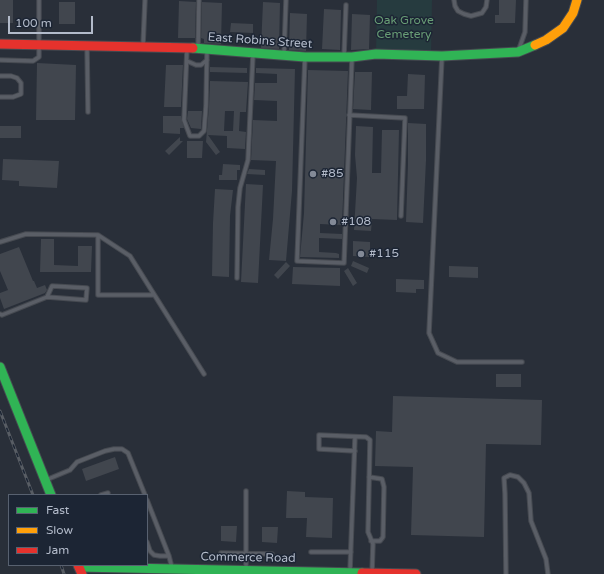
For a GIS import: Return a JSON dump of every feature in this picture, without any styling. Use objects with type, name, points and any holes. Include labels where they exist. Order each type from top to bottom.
[{"type":"street","points":[[518,52],[546,40],[563,28],[573,13],[577,0]]},
{"type":"street","name":"East Robins Street","points":[[0,44],[176,47],[304,57],[348,57],[376,54],[442,56],[518,52]]},
{"type":"street","points":[[0,367],[51,494]]},
{"type":"street","name":"Commerce Road","points":[[80,569],[172,569],[235,572],[246,570],[255,572],[416,574]]},
{"type":"lane","points":[[0,60],[33,61],[39,57],[40,0]]},
{"type":"lane","points":[[143,47],[145,0]]},
{"type":"lane","points":[[187,49],[184,120],[190,136],[199,136],[204,131],[207,97],[207,60],[203,50],[199,0]]},
{"type":"lane","points":[[284,55],[286,0]]},
{"type":"lane","points":[[454,0],[455,6],[458,10],[471,16],[482,13],[486,7],[487,0]]},
{"type":"lane","points":[[518,52],[524,32],[526,0]]},
{"type":"lane","points":[[304,57],[297,261],[344,263],[349,115],[346,5]]},
{"type":"lane","points":[[87,46],[88,112]]},
{"type":"lane","points":[[237,278],[238,207],[240,188],[248,160],[253,53]]},
{"type":"lane","points":[[442,56],[429,333],[438,353],[457,362],[522,362]]},
{"type":"lane","points":[[186,61],[196,65],[201,65],[207,60]]},
{"type":"lane","points":[[0,76],[11,76],[17,78],[21,83],[21,94],[0,97]]},
{"type":"lane","points":[[349,115],[405,118],[402,216]]},
{"type":"lane","points":[[0,242],[26,234],[98,235],[130,256],[204,374]]},
{"type":"lane","points":[[98,235],[98,294],[154,295]]},
{"type":"lane","points":[[0,314],[2,315],[47,297],[86,300],[87,288],[52,286],[47,297]]},
{"type":"lane","points":[[355,451],[318,449],[319,435],[366,437],[370,440],[368,532],[373,544],[372,574]]},
{"type":"lane","points":[[353,573],[351,552],[355,437]]},
{"type":"lane","points":[[45,480],[70,470],[77,462],[105,451],[122,449],[128,453],[145,494]]},
{"type":"lane","points":[[506,574],[504,478],[510,475],[518,477],[524,483],[529,493],[531,521],[546,560],[548,574]]},
{"type":"lane","points":[[369,477],[382,479],[384,487],[383,537],[380,541],[372,541]]},
{"type":"lane","points":[[246,492],[246,570]]},
{"type":"lane","points":[[148,503],[169,556],[172,569]]},
{"type":"lane","points":[[148,545],[154,555],[169,556]]},
{"type":"lane","points":[[221,553],[246,552],[272,554]]},
{"type":"lane","points":[[311,552],[351,552]]},
{"type":"green space","name":"Oak Grove Cemetery","points":[[377,0],[432,0],[431,55],[376,54]]},
{"type":"building","points":[[0,0],[13,0],[13,23],[0,23]]},
{"type":"building","points":[[499,0],[516,0],[515,23],[495,23],[495,15],[499,15]]},
{"type":"building","points":[[179,1],[196,2],[195,38],[178,38]]},
{"type":"building","points":[[59,2],[75,2],[75,24],[59,24]]},
{"type":"building","points":[[202,2],[222,3],[221,44],[204,43],[204,39],[201,38]]},
{"type":"building","points":[[263,2],[280,3],[279,49],[261,48]]},
{"type":"building","points":[[324,9],[341,10],[340,50],[322,49]]},
{"type":"building","points":[[290,13],[307,14],[306,51],[289,50]]},
{"type":"building","points":[[352,14],[370,15],[369,49],[351,50]]},
{"type":"building","points":[[231,23],[253,24],[253,33],[230,32]]},
{"type":"building","points":[[37,63],[76,65],[75,120],[36,120]]},
{"type":"building","points":[[166,65],[183,65],[181,107],[164,107]]},
{"type":"building","points":[[210,67],[247,68],[247,73],[210,72]]},
{"type":"building","points":[[256,68],[295,69],[292,191],[286,261],[269,260],[276,161],[251,160],[253,120],[277,121],[277,101],[254,100],[255,83],[277,83],[277,74],[256,73]]},
{"type":"building","points":[[308,70],[348,71],[342,225],[320,224],[320,233],[342,234],[342,239],[319,238],[319,252],[336,253],[339,254],[339,258],[300,257],[304,213]]},
{"type":"building","points":[[355,72],[372,72],[371,110],[353,109]]},
{"type":"building","points":[[408,74],[425,75],[424,109],[397,109],[397,96],[407,96]]},
{"type":"building","points":[[210,81],[248,82],[246,112],[240,112],[239,131],[246,132],[245,149],[227,148],[227,136],[208,135],[220,152],[216,155],[206,142]],"holes":[[[225,111],[234,111],[233,131],[224,131]]]},
{"type":"building","points":[[188,111],[202,111],[201,129],[191,128],[187,119]]},
{"type":"building","points":[[163,116],[181,116],[184,128],[180,128],[180,134],[163,133]]},
{"type":"building","points":[[408,123],[426,124],[423,223],[406,222]]},
{"type":"building","points":[[0,126],[21,126],[21,138],[0,138]]},
{"type":"building","points":[[356,126],[373,127],[372,173],[381,173],[382,130],[399,130],[397,220],[372,219],[371,231],[354,230],[357,178],[355,155]]},
{"type":"building","points":[[180,137],[180,141],[183,141],[169,155],[165,151]]},
{"type":"building","points":[[187,141],[203,141],[202,158],[187,158]]},
{"type":"building","points":[[3,159],[59,161],[57,188],[19,186],[19,181],[2,180]]},
{"type":"building","points":[[223,164],[240,165],[240,170],[237,170],[237,180],[219,180],[219,175],[222,175]]},
{"type":"building","points":[[249,169],[265,170],[265,175],[247,174]]},
{"type":"building","points":[[246,184],[263,185],[258,283],[241,282]]},
{"type":"building","points":[[215,189],[233,190],[230,216],[229,277],[212,276]]},
{"type":"building","points":[[41,239],[54,239],[54,265],[78,266],[78,246],[92,246],[91,272],[40,272]]},
{"type":"building","points":[[353,241],[370,242],[370,257],[353,256]]},
{"type":"building","points":[[19,247],[37,288],[45,285],[47,290],[45,293],[4,309],[0,298],[0,293],[8,290],[0,271],[0,254]]},
{"type":"building","points":[[353,261],[369,268],[367,273],[351,266]]},
{"type":"building","points":[[286,262],[290,266],[278,279],[274,275]]},
{"type":"building","points":[[449,266],[478,267],[478,278],[449,277]]},
{"type":"building","points":[[293,267],[340,268],[340,286],[292,284]]},
{"type":"building","points":[[348,268],[357,283],[353,286],[344,271]]},
{"type":"building","points":[[396,279],[424,280],[424,289],[416,289],[416,293],[396,292]]},
{"type":"building","points":[[496,374],[521,374],[521,387],[496,387]]},
{"type":"building","points":[[393,396],[542,400],[541,445],[486,444],[484,537],[411,535],[413,467],[375,466],[376,431],[392,432]]},
{"type":"building","points":[[115,457],[119,469],[86,481],[82,469]]},
{"type":"building","points":[[287,491],[305,492],[305,497],[333,498],[332,538],[306,537],[307,518],[286,518]]},
{"type":"building","points":[[221,526],[237,526],[236,542],[221,541]]},
{"type":"building","points":[[262,527],[278,527],[277,543],[262,542]]},
{"type":"railway","points":[[0,411],[33,494]]},
{"type":"railway","points":[[61,566],[64,574]]},
{"type":"traffic: fast","points":[[193,48],[305,57],[352,57],[376,54],[442,56],[518,52],[535,45]]},
{"type":"traffic: fast","points":[[0,367],[51,494]]},
{"type":"traffic: fast","points":[[79,567],[362,573]]},
{"type":"traffic: slow","points":[[535,45],[546,40],[563,28],[573,13],[577,0]]},
{"type":"traffic: jam","points":[[0,44],[193,48]]},
{"type":"traffic: jam","points":[[78,566],[82,574]]},
{"type":"traffic: jam","points":[[362,573],[416,574]]},
{"type":"place","name":"#85","points":[[313,174]]},
{"type":"place","name":"#108","points":[[333,222]]},
{"type":"place","name":"#115","points":[[361,254]]}]
